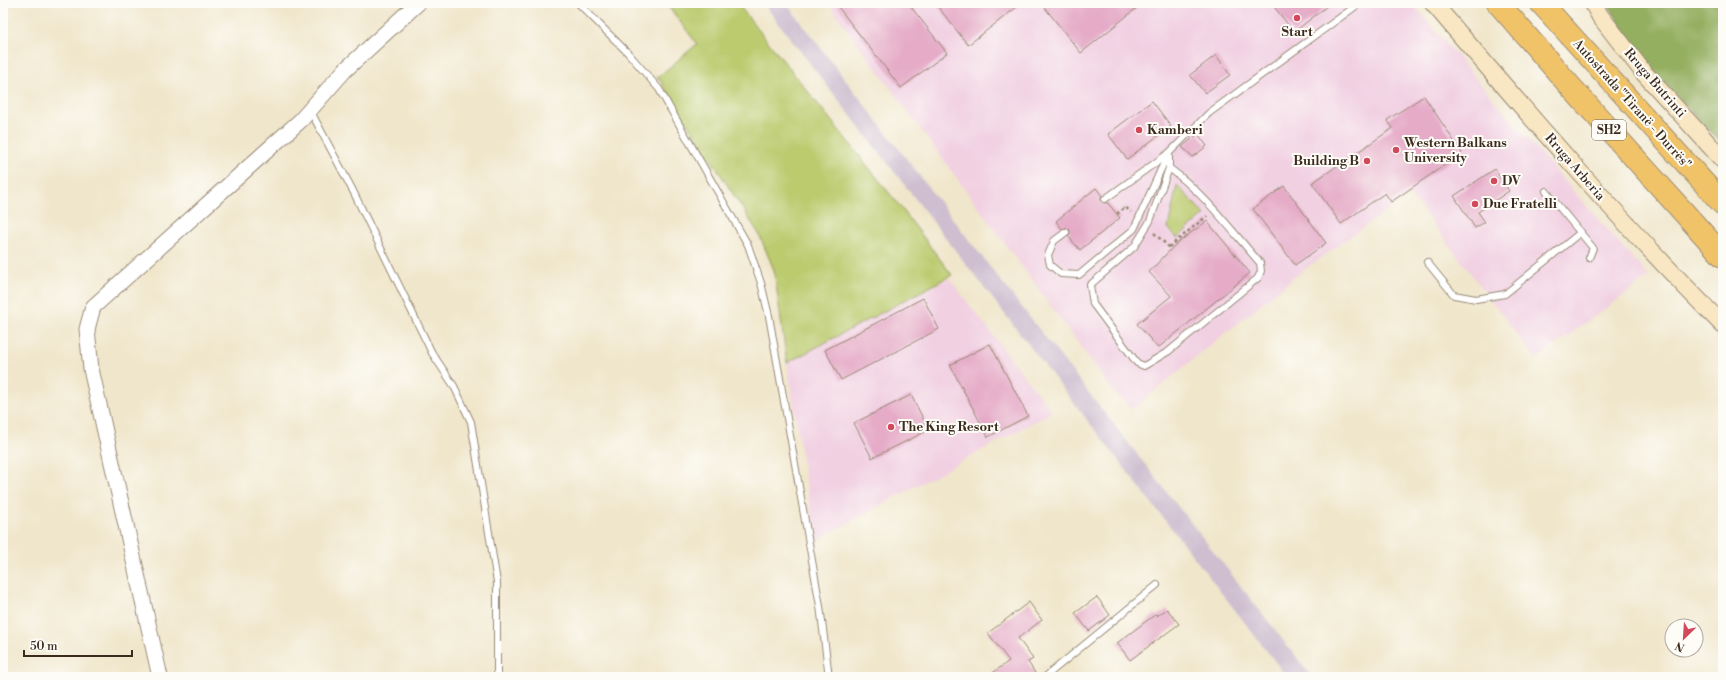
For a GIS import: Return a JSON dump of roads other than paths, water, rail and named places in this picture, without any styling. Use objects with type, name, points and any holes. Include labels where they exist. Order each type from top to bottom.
[{"type":"highway","name":"SH2","points":[[1498,3],[1570,86],[1723,256]]},
{"type":"highway","name":"Autostrada \"Tiranë - Durrës\"","points":[[1541,3],[1723,204]]},
{"type":"main road","name":"Rruga Arberia","points":[[1433,3],[1595,191],[1666,268],[1723,325]]},
{"type":"main road","name":"Rruga Butrinti","points":[[1593,3],[1600,16],[1644,73],[1723,160]]},
{"type":"street","points":[[160,677],[91,369],[87,329],[93,307],[310,110],[345,70],[418,3]]},
{"type":"lane","points":[[578,3],[644,71],[659,89],[748,245],[762,282],[820,606],[829,677]]},
{"type":"lane","points":[[1105,199],[1169,153],[1209,113],[1360,3]]},
{"type":"lane","points":[[310,110],[353,191],[432,353],[454,386],[471,422],[497,582],[497,677]]},
{"type":"lane","points":[[1168,168],[1187,181],[1260,263],[1261,271],[1258,278],[1169,351],[1144,366],[1137,363],[1093,304],[1090,285],[1134,247],[1150,221],[1168,168],[1169,153]]},
{"type":"lane","points":[[1066,232],[1054,241],[1048,255],[1050,265],[1061,274],[1079,275],[1134,229],[1169,153]]},
{"type":"lane","points":[[1546,191],[1594,248],[1589,258]]},
{"type":"lane","points":[[1427,262],[1454,295],[1476,299],[1505,294],[1581,232]]},
{"type":"lane","points":[[1045,677],[1157,585]]},
{"type":"place","name":"Start","points":[[1297,18]]},
{"type":"place","name":"Kamberi","points":[[1139,130]]},
{"type":"place","name":"Western Balkans University","points":[[1396,150]]},
{"type":"place","name":"Building B","points":[[1367,161]]},
{"type":"place","name":"DV","points":[[1494,181]]},
{"type":"place","name":"Due Fratelli","points":[[1475,204]]},
{"type":"place","name":"The King Resort","points":[[891,427]]}]
